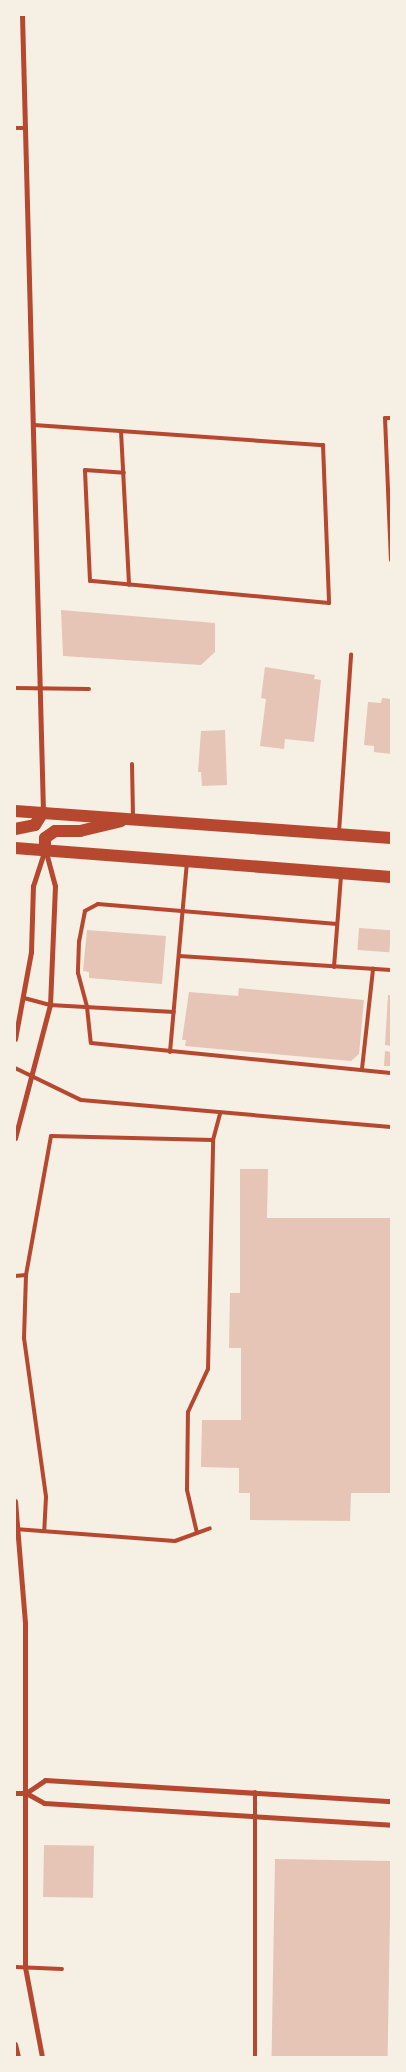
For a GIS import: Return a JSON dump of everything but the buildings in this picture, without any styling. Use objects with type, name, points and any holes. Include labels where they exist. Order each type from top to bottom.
[{"type":"main road","points":[[15,811],[339,832],[391,838]]},
{"type":"main road","points":[[15,829],[35,825],[43,812]]},
{"type":"main road","points":[[45,849],[45,838],[55,831],[80,831],[133,818]]},
{"type":"main road","points":[[15,848],[187,859],[391,876]]},
{"type":"street","points":[[22,15],[43,812]]},
{"type":"street","points":[[15,1039],[31,952],[33,886],[45,849]]},
{"type":"street","points":[[15,1138],[50,1005],[54,886],[45,849]]},
{"type":"street","points":[[15,1501],[25,1623],[25,1967],[42,2057]]},
{"type":"street","points":[[26,1793],[45,1780],[391,1800]]},
{"type":"street","points":[[15,1793],[26,1793],[44,1803],[391,1825]]},
{"type":"street","points":[[15,2044],[18,2057]]},
{"type":"lane","points":[[15,128],[25,128]]},
{"type":"lane","points":[[391,418],[385,418],[391,560]]},
{"type":"lane","points":[[34,425],[323,445],[329,603],[90,581],[85,470],[124,473]]},
{"type":"lane","points":[[122,431],[129,584]]},
{"type":"lane","points":[[339,832],[351,654]]},
{"type":"lane","points":[[15,688],[88,689]]},
{"type":"lane","points":[[132,764],[133,818]]},
{"type":"lane","points":[[170,1052],[187,859]]},
{"type":"lane","points":[[334,967],[341,873]]},
{"type":"lane","points":[[337,924],[98,904],[85,911],[78,941],[78,972],[88,1007],[91,1043],[391,1073]]},
{"type":"lane","points":[[179,956],[391,970]]},
{"type":"lane","points":[[362,1069],[373,969]]},
{"type":"lane","points":[[24,998],[50,1005],[174,1012]]},
{"type":"lane","points":[[15,1068],[81,1100],[391,1127]]},
{"type":"lane","points":[[197,1533],[187,1490],[188,1412],[208,1369],[213,1140],[220,1113]]},
{"type":"lane","points":[[44,1531],[46,1497],[24,1338],[26,1275],[51,1136],[213,1140]]},
{"type":"lane","points":[[15,1276],[26,1275]]},
{"type":"lane","points":[[17,1529],[175,1541],[210,1528]]},
{"type":"lane","points":[[255,1791],[255,2057]]},
{"type":"lane","points":[[15,1967],[62,1969]]}]
